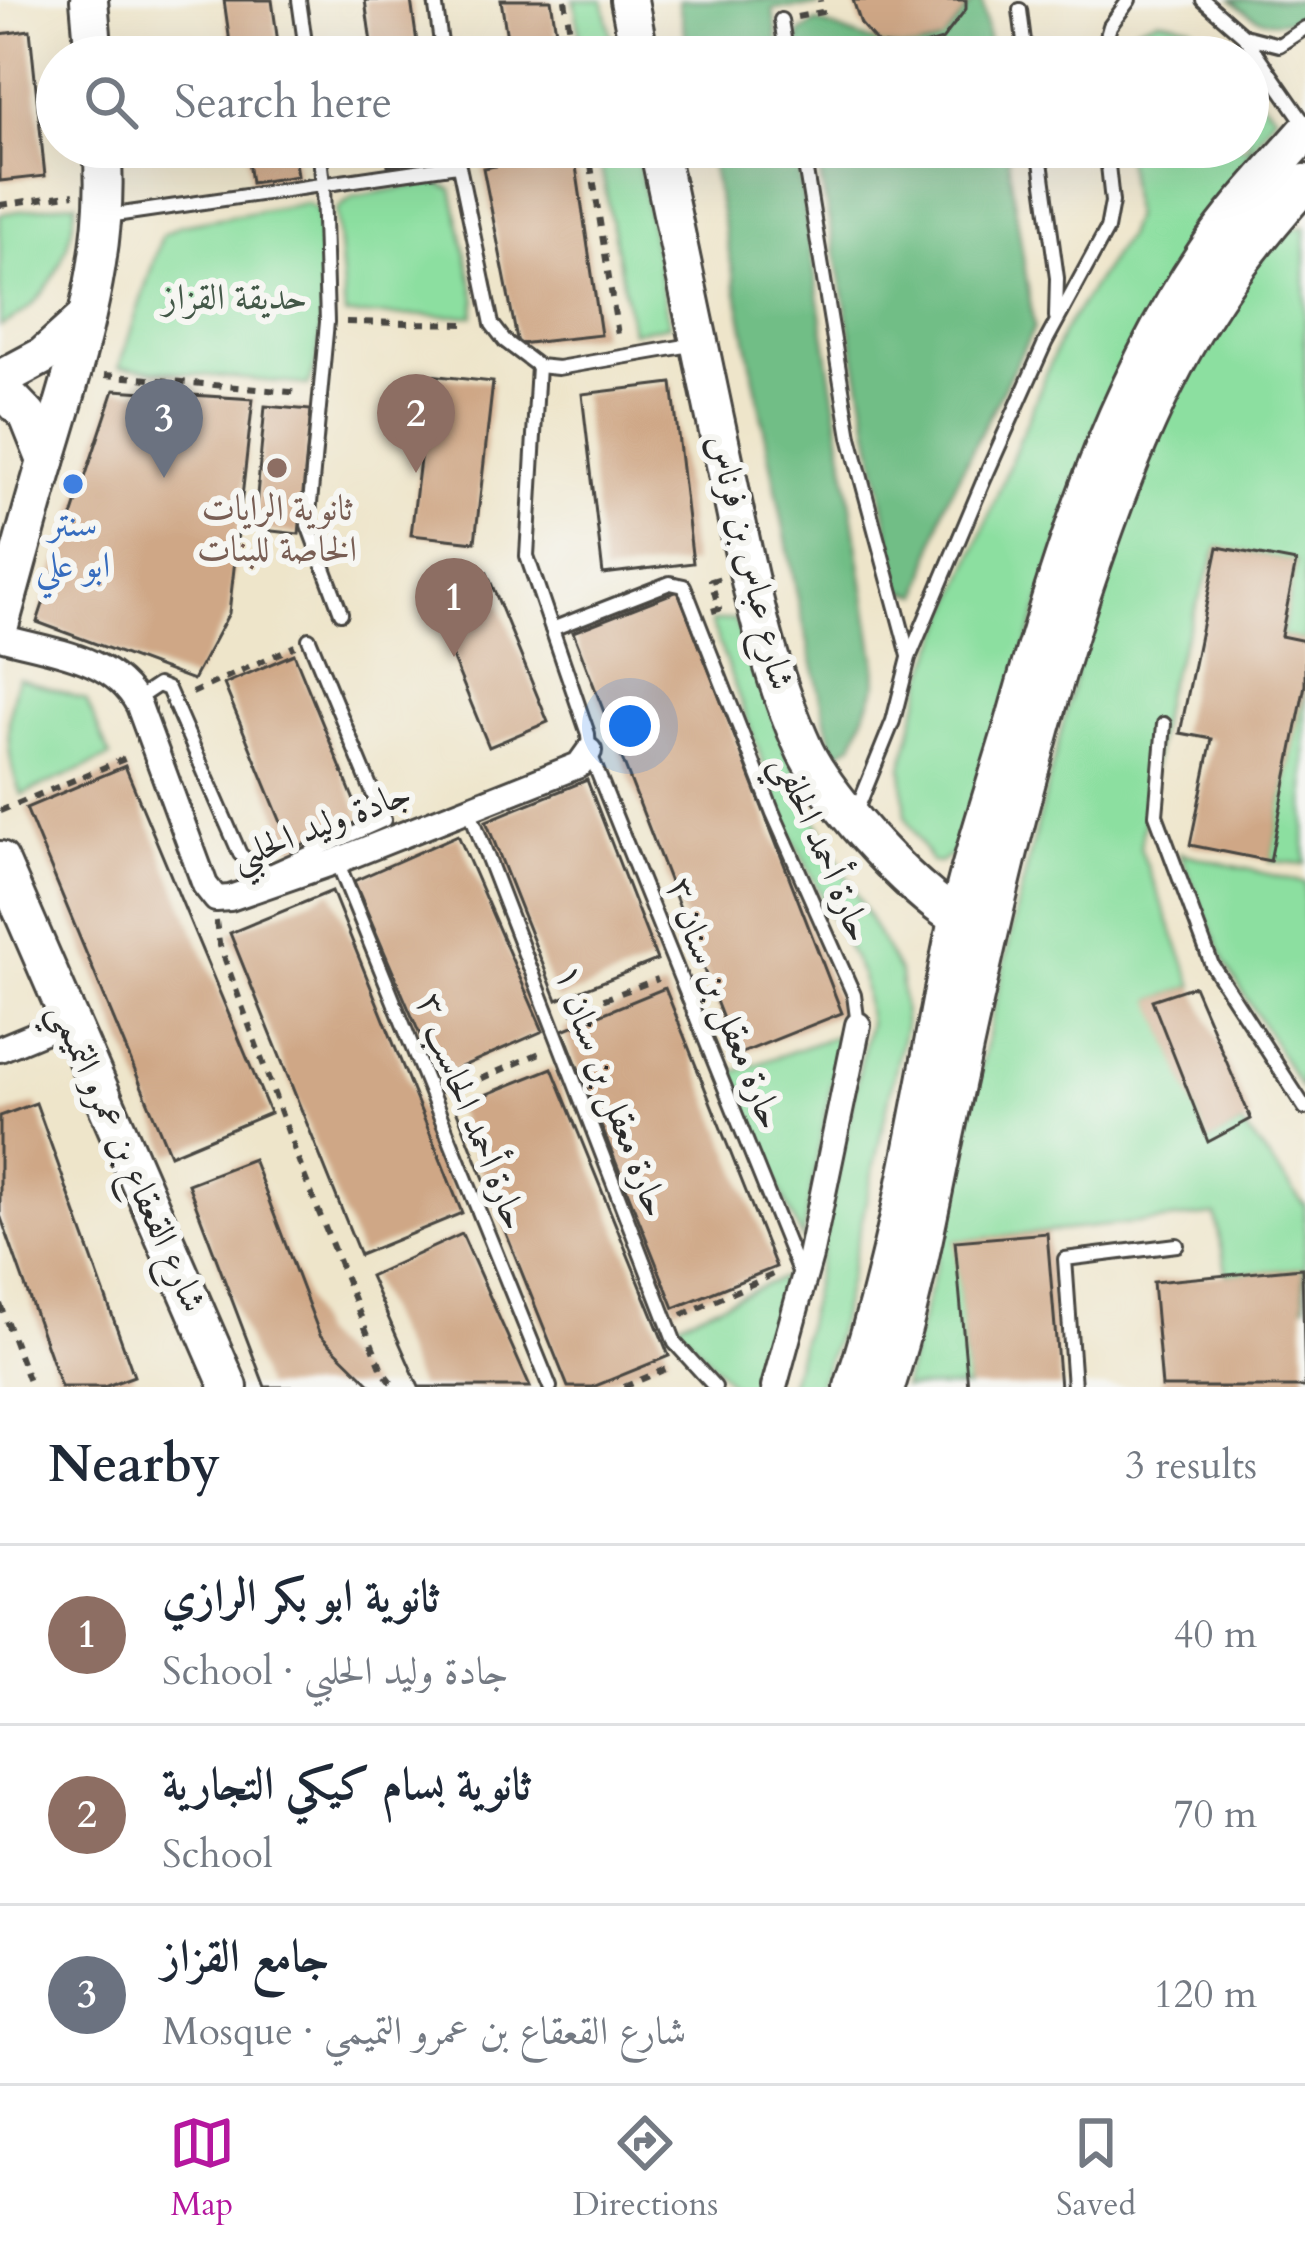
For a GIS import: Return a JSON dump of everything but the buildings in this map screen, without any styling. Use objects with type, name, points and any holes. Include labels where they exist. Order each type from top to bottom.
[{"type":"main road","points":[[89,0],[92,36]]},
{"type":"main road","points":[[628,0],[636,36]]},
{"type":"main road","points":[[853,1387],[888,1271],[973,925],[1029,670],[1088,488],[1118,412],[1183,288],[1262,177],[1305,134]]},
{"type":"main road","points":[[0,625],[62,415],[84,319],[102,204],[103,168]]},
{"type":"main road","name":"شارع عباس بن فرناس","points":[[662,168],[748,572],[772,663],[805,750],[822,782],[908,878],[973,925]]},
{"type":"main road","points":[[886,1387],[919,1262],[973,925],[1126,468],[1214,299],[1284,220],[1305,182]]},
{"type":"main road","points":[[46,461],[28,416],[0,383],[43,356],[84,319]]},
{"type":"main road","name":"شارع القعقاع بن عمرو التميمي","points":[[0,860],[230,1387]]},
{"type":"street","name":"جادة وليد الحلبي","points":[[0,637],[98,665],[123,681],[139,706],[205,885],[216,899],[337,862],[579,765],[589,751]]},
{"type":"street","points":[[0,1049],[68,1021]]},
{"type":"street","points":[[774,1387],[858,1025]]},
{"type":"lane","points":[[299,0],[304,36]]},
{"type":"lane","points":[[435,0],[440,36]]},
{"type":"lane","points":[[1107,36],[1130,0]]},
{"type":"lane","points":[[1203,0],[1244,36]]},
{"type":"lane","points":[[1020,10],[1023,36]]},
{"type":"lane","points":[[781,20],[784,36]]},
{"type":"lane","points":[[1269,42],[1280,45],[1305,28]]},
{"type":"lane","points":[[1269,72],[1305,124]]},
{"type":"lane","points":[[321,168],[327,322],[308,524],[341,613]]},
{"type":"lane","points":[[102,204],[323,185],[438,168]]},
{"type":"lane","points":[[459,168],[492,324],[538,366],[558,368],[699,343]]},
{"type":"lane","points":[[805,168],[850,437],[909,658]]},
{"type":"lane","points":[[1042,168],[1057,278],[1056,325]]},
{"type":"lane","points":[[854,817],[893,721],[909,658],[983,482],[1107,229],[1112,202],[1108,168]]},
{"type":"lane","points":[[1262,177],[1305,182]]},
{"type":"lane","name":"حارة معقل بن سنان ٣","points":[[538,366],[527,556],[588,734],[589,751],[800,1273]]},
{"type":"lane","name":"حارة أحمد الحلفي","points":[[552,629],[675,581],[686,589],[773,813],[854,995],[858,1025]]},
{"type":"lane","points":[[139,706],[143,695],[158,686],[168,689],[240,854],[253,866],[271,871],[384,820],[309,639]]},
{"type":"lane","points":[[1164,724],[1156,814],[1212,965],[1305,1108]]},
{"type":"lane","name":"حارة معقل بن سنان ١","points":[[468,808],[675,1343],[716,1387]]},
{"type":"lane","name":"حارة أحمد الحاسب ٣","points":[[337,862],[550,1387]]},
{"type":"lane","points":[[1074,1387],[1065,1259],[1178,1245]]},
{"type":"path","points":[[565,0],[571,36]]},
{"type":"path","points":[[820,0],[822,12]]},
{"type":"path","points":[[591,168],[621,357]]},
{"type":"path","points":[[0,205],[102,204]]},
{"type":"path","points":[[327,322],[492,324]]},
{"type":"path","points":[[113,377],[322,395]]},
{"type":"path","points":[[719,609],[711,581],[720,578]]},
{"type":"path","points":[[176,701],[309,639]]},
{"type":"path","points":[[0,811],[154,746]]},
{"type":"path","points":[[216,899],[218,943],[302,1170],[383,1372],[395,1387]]},
{"type":"path","points":[[550,1020],[679,971]]},
{"type":"path","points":[[433,1099],[560,1045]]},
{"type":"path","points":[[667,1321],[800,1273]]},
{"type":"path","points":[[0,1304],[32,1387]]},
{"type":"path","points":[[624,1387],[690,1359]]},
{"type":"green space","points":[[574,0],[603,0],[611,36],[580,36]]},
{"type":"green space","points":[[678,0],[817,0],[818,6],[773,9],[777,36],[686,36]]},
{"type":"green space","points":[[975,0],[982,0],[988,36],[944,36]]},
{"type":"green space","points":[[1232,0],[1305,0],[1305,14],[1285,21],[1266,20]]},
{"type":"green space","points":[[1159,19],[1192,26],[1200,36],[1124,36]]},
{"type":"green space","points":[[816,22],[857,36],[799,36]]},
{"type":"green space","points":[[601,168],[640,168],[669,325],[632,332]]},
{"type":"green space","points":[[712,168],[798,168],[875,659],[876,685],[853,744],[837,753],[800,609]]},
{"type":"green space","points":[[819,168],[1009,168],[1034,328],[945,503],[920,595],[900,590]]},
{"type":"green space","points":[[1127,168],[1241,168],[1097,423],[963,847],[940,863],[931,862],[906,817],[902,767],[927,669],[1063,332],[1126,236],[1133,216]]},
{"type":"green space","points":[[434,182],[452,189],[476,301],[473,316],[345,315],[336,210],[353,197]]},
{"type":"green space","points":[[76,202],[69,240],[54,275],[32,305],[0,326],[0,214]]},
{"type":"green space","name":"حديقة القزاز","points":[[306,203],[318,210],[322,300],[319,346],[308,385],[119,367],[162,236],[181,225]]},
{"type":"green space","points":[[1305,227],[1305,641],[1281,636],[1296,562],[1218,547],[1165,692],[1140,848],[1194,986],[1153,1000],[1209,1141],[1242,1124],[1305,1206],[1305,1307],[1301,1268],[1227,1275],[1215,1215],[956,1241],[968,1387],[903,1387],[1100,576],[1167,410],[1228,300],[1272,240]]},
{"type":"green space","points":[[734,619],[814,817],[900,974],[905,1026],[835,1341],[818,1387],[789,1387],[869,1023],[862,976],[786,825],[711,622]]},
{"type":"green space","points":[[18,678],[86,700],[110,757],[21,795],[9,737]]},
{"type":"green space","points":[[1305,685],[1305,864],[1270,861]]},
{"type":"green space","points":[[1180,853],[1305,883],[1301,1088],[1226,964]]},
{"type":"green space","points":[[841,1034],[802,1239],[729,1074]]},
{"type":"green space","points":[[788,1275],[766,1387],[734,1387],[676,1323]]},
{"type":"place","name":"ثانوية الرايات الخاصة للبنات","points":[[277,468]]},
{"type":"place","name":"ثانوية بسام كيكي التجارية","points":[[416,473]]},
{"type":"place","name":"جامع القزاز","points":[[164,478]]},
{"type":"place","name":"سنتر ابو علي","points":[[73,484]]},
{"type":"place","name":"ثانوية ابو بكر الرازي","points":[[454,657]]}]
